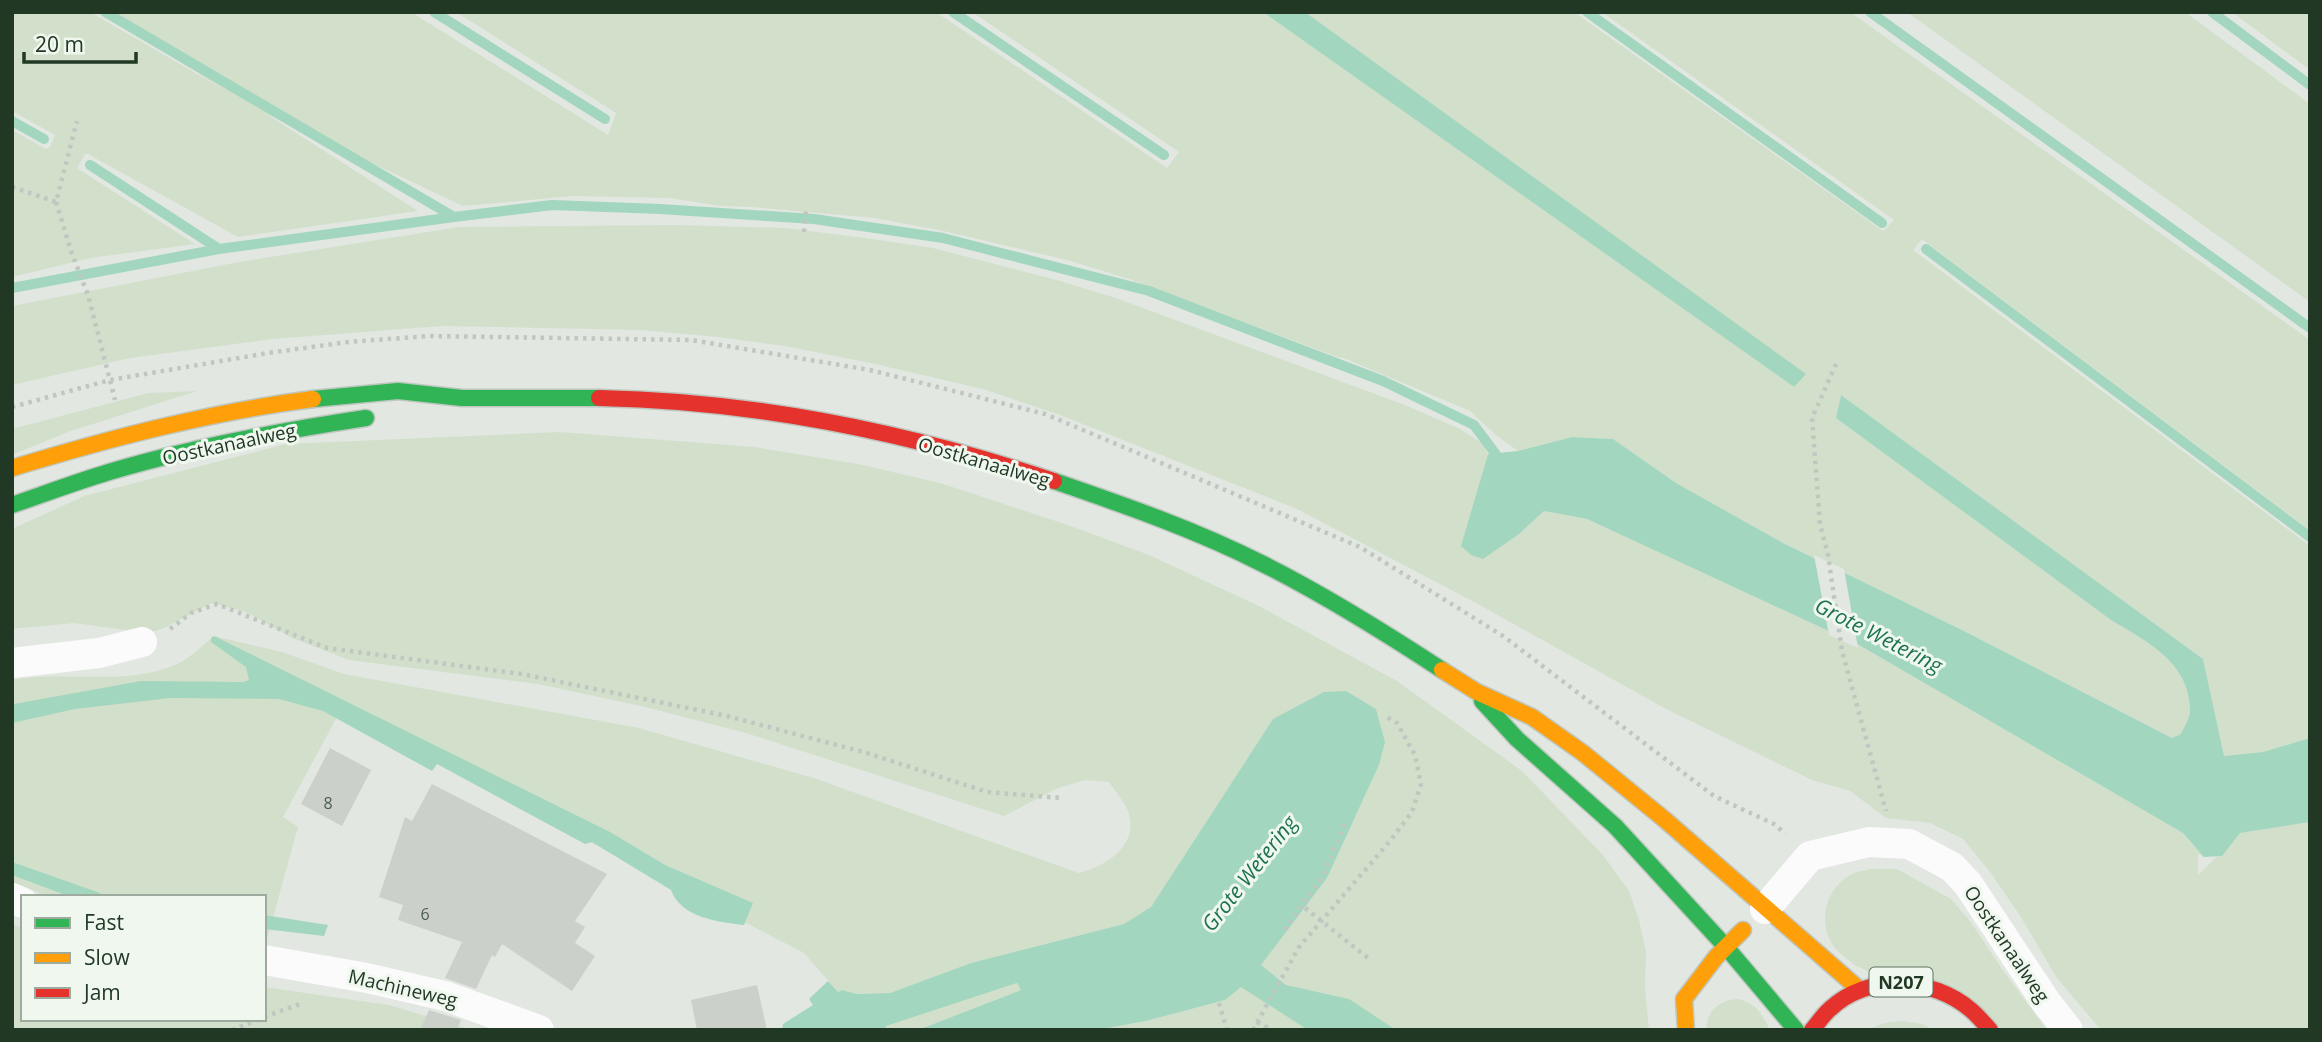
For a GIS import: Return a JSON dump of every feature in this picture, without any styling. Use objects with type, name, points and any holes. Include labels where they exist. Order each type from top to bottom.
[{"type":"main road","name":"Oostkanaalweg","points":[[12,468],[190,418],[352,394],[412,391],[449,398],[602,397],[739,408],[823,421],[909,440],[993,463],[1078,489],[1216,542],[1308,587],[1471,690],[1535,718],[1625,786],[1860,990]]},
{"type":"main road","name":"Oostkanaalweg","points":[[425,408],[449,398]]},
{"type":"main road","name":"Oostkanaalweg","points":[[12,505],[108,473],[182,453],[376,417]]},
{"type":"main road","name":"Oostkanaalweg","points":[[1471,690],[1517,739],[1615,826],[1726,947],[1796,1030]]},
{"type":"main road","name":"Oostkanaalweg","points":[[1726,947],[1765,909]]},
{"type":"main road","points":[[1686,1030],[1684,999],[1726,947]]},
{"type":"main road","name":"N207","points":[[1812,1030],[1828,1010],[1843,999],[1860,990],[1893,983],[1926,985],[1957,998],[1971,1008],[1990,1030]]},
{"type":"street","points":[[12,663],[99,653],[142,642]]},
{"type":"street","name":"Oostkanaalweg","points":[[1765,909],[1810,856],[1869,842],[1909,844],[1952,866],[1968,884],[2046,1002],[2068,1030]]},
{"type":"street","name":"Machineweg","points":[[266,960],[367,978],[445,996],[539,1030]]},
{"type":"path","points":[[77,121],[56,202],[88,295],[123,435]]},
{"type":"path","points":[[12,187],[56,202]]},
{"type":"path","points":[[804,232],[807,208]]},
{"type":"path","points":[[1836,364],[1812,418],[1820,524],[1828,555],[1840,641],[1895,842]]},
{"type":"path","points":[[142,642],[169,630],[191,613],[217,604],[327,648],[522,674],[727,716],[867,753],[986,792],[1061,798]]},
{"type":"path","points":[[1253,1030],[1299,947],[1412,812],[1421,784],[1415,755],[1397,723],[1387,717]]},
{"type":"path","points":[[1285,930],[1323,876],[1346,821]]},
{"type":"path","points":[[1305,908],[1367,958]]},
{"type":"path","points":[[1219,1003],[1227,1030]]},
{"type":"path","points":[[232,1030],[255,1021]]},
{"type":"path","points":[[1257,1022],[1272,1030]]},
{"type":"shaded area","points":[[12,12],[90,12],[225,90],[100,12],[411,12],[608,135],[616,113],[456,12],[936,12],[1167,168],[1179,152],[972,12],[1263,12],[1794,387],[1805,374],[1305,12],[1574,12],[1883,231],[1894,220],[1602,12],[1850,12],[2310,340],[2310,530],[1922,239],[1913,250],[2310,546],[2310,738],[2263,752],[2223,756],[2203,659],[1841,395],[1836,418],[2111,620],[2163,655],[2182,678],[2188,693],[2190,712],[2181,734],[2172,738],[1960,629],[1783,543],[1676,483],[1613,439],[1572,437],[1518,451],[1470,411],[1341,357],[1129,279],[1067,260],[939,230],[874,218],[721,206],[669,198],[573,196],[463,206],[265,113],[418,211],[238,237],[86,153],[77,168],[195,244],[91,258],[12,277],[12,130],[46,149],[50,147],[55,135],[12,111]]},
{"type":"shaded area","points":[[1907,12],[2185,12],[2310,104],[2310,302]]},
{"type":"shaded area","points":[[2232,12],[2310,12],[2310,70]]},
{"type":"shaded area","points":[[677,225],[786,228],[933,248],[1116,298],[1405,405],[1460,429],[1482,443],[1488,454],[1480,482],[1519,534],[1544,511],[1587,519],[1859,645],[2183,833],[2204,857],[2198,854],[2198,875],[2240,833],[2310,822],[2310,1030],[2101,1030],[2057,978],[2019,914],[1963,839],[1930,823],[1886,818],[1850,791],[1812,780],[1666,709],[1476,603],[1297,509],[1060,415],[983,389],[785,346],[718,337],[641,330],[442,326],[273,339],[130,358],[12,385],[12,306],[239,262],[459,227]]},
{"type":"shaded area","points":[[197,391],[68,432],[12,455],[12,429],[148,393]]},
{"type":"shaded area","points":[[560,432],[755,447],[858,464],[940,483],[1149,555],[1259,606],[1397,681],[1522,771],[1603,855],[1629,891],[1646,952],[1645,988],[1649,1030],[1097,1030],[1146,1021],[1225,1000],[1261,965],[1327,878],[1379,765],[1273,719],[1151,907],[1124,924],[971,963],[890,993],[838,992],[804,953],[368,727],[337,717],[283,817],[298,827],[266,943],[266,895],[45,895],[12,882],[12,680],[54,676],[139,675],[179,663],[214,636],[282,652],[344,674],[639,728],[814,778],[1079,873],[1110,859],[1125,843],[1129,834],[1128,811],[1109,782],[1085,780],[1058,788],[1004,816],[746,733],[641,706],[538,684],[349,660],[292,638],[246,612],[212,603],[162,629],[147,633],[74,623],[12,629],[12,529],[84,496],[286,444]]},
{"type":"shaded area","points":[[1870,869],[1897,869],[1951,899],[1970,921],[2047,1030],[2007,1030],[1856,966],[1840,953],[1829,938],[1826,928],[1826,906],[1836,887],[1844,879]]},
{"type":"shaded area","points":[[12,924],[21,927],[21,1021],[266,1021],[266,987],[389,1005],[472,1030],[12,1030]]},
{"type":"shaded area","points":[[1017,983],[1021,990],[918,1030],[886,1030],[885,1026]]},
{"type":"shaded area","points":[[1739,999],[1758,1010],[1770,1030],[1706,1030],[1715,1007],[1726,1001]]},
{"type":"shaded area","points":[[1903,1021],[1922,1024],[1933,1030],[1867,1030],[1884,1023]]},
{"type":"water","points":[[1263,12],[1305,12],[1806,374],[1794,387]]},
{"type":"water","name":"Grote Wetering","points":[[1841,395],[2203,659],[2224,756],[2263,752],[2310,738],[2310,822],[2240,833],[2222,856],[2204,857],[2183,833],[1859,645],[1587,519],[1544,511],[1519,534],[1483,559],[1471,555],[1461,546],[1488,454],[1518,451],[1572,437],[1613,439],[1676,483],[1783,543],[1960,629],[2172,738],[2181,734],[2190,712],[2188,693],[2182,678],[2163,655],[2111,620],[1836,418]]},
{"type":"water","points":[[214,636],[610,832],[665,865],[753,903],[744,925],[692,913],[683,907],[671,890],[592,842],[585,844],[437,764],[432,771],[323,711],[279,699],[170,698],[75,709],[12,723],[14,704],[141,681],[249,680],[246,667],[211,642]]},
{"type":"water","name":"Grote Wetering","points":[[1346,691],[1376,709],[1385,742],[1379,765],[1327,878],[1261,965],[1286,985],[1349,999],[1396,1030],[1308,1030],[1241,987],[1225,1000],[1146,1021],[1097,1030],[918,1030],[1021,990],[1017,983],[886,1026],[886,1030],[782,1030],[783,1024],[813,1005],[809,999],[828,981],[838,992],[890,993],[971,963],[1124,924],[1151,907],[1273,719],[1324,692]]},
{"type":"water","points":[[12,862],[100,893],[66,895],[12,875]]},
{"type":"water","points":[[266,915],[328,925],[324,936],[266,929]]},
{"type":"pier","points":[[1814,555],[1844,569],[1858,648],[1829,635]]},
{"type":"building","points":[[330,748],[371,770],[342,826],[301,804]]},
{"type":"building","points":[[432,784],[607,874],[575,921],[585,927],[575,943],[595,956],[572,991],[502,944],[495,957],[492,955],[476,989],[445,978],[462,942],[398,920],[403,905],[379,897],[405,817],[412,821]]},
{"type":"building","points":[[757,985],[767,1030],[697,1030],[691,1000]]},
{"type":"building","points":[[429,1010],[461,1020],[457,1030],[420,1030]]},
{"type":"waterway","points":[[105,12],[454,217],[552,205],[660,209],[814,219],[943,238],[1149,291],[1383,381],[1474,425],[1503,464]]},
{"type":"waterway","points":[[434,12],[605,119]]},
{"type":"waterway","points":[[953,12],[1164,155]]},
{"type":"waterway","points":[[1587,12],[1882,223]]},
{"type":"waterway","points":[[1870,12],[2310,328]]},
{"type":"waterway","points":[[2212,12],[2310,85]]},
{"type":"waterway","points":[[12,121],[44,139]]},
{"type":"waterway","points":[[90,165],[219,249]]},
{"type":"waterway","points":[[12,288],[219,249],[454,217]]},
{"type":"waterway","points":[[1926,249],[2310,537]]},
{"type":"traffic: fast","points":[[313,399],[398,391],[462,398],[599,398]]},
{"type":"traffic: fast","points":[[12,505],[97,476],[204,447],[366,418]]},
{"type":"traffic: fast","points":[[1054,481],[1186,529],[1263,564],[1354,614],[1442,670]]},
{"type":"traffic: fast","points":[[1482,701],[1517,739],[1615,826],[1726,947],[1796,1030]]},
{"type":"traffic: slow","points":[[12,468],[161,427],[236,411],[313,399]]},
{"type":"traffic: slow","points":[[1442,670],[1477,692],[1532,717],[1583,753],[1664,819],[1860,990]]},
{"type":"traffic: slow","points":[[1686,1030],[1684,999],[1716,957],[1743,930]]},
{"type":"traffic: jam","points":[[599,398],[714,405],[829,422],[943,448],[1054,481]]},
{"type":"traffic: jam","points":[[1812,1030],[1827,1011],[1846,997],[1863,989],[1900,984],[1920,986],[1955,999],[1974,1012],[1990,1030]]}]
